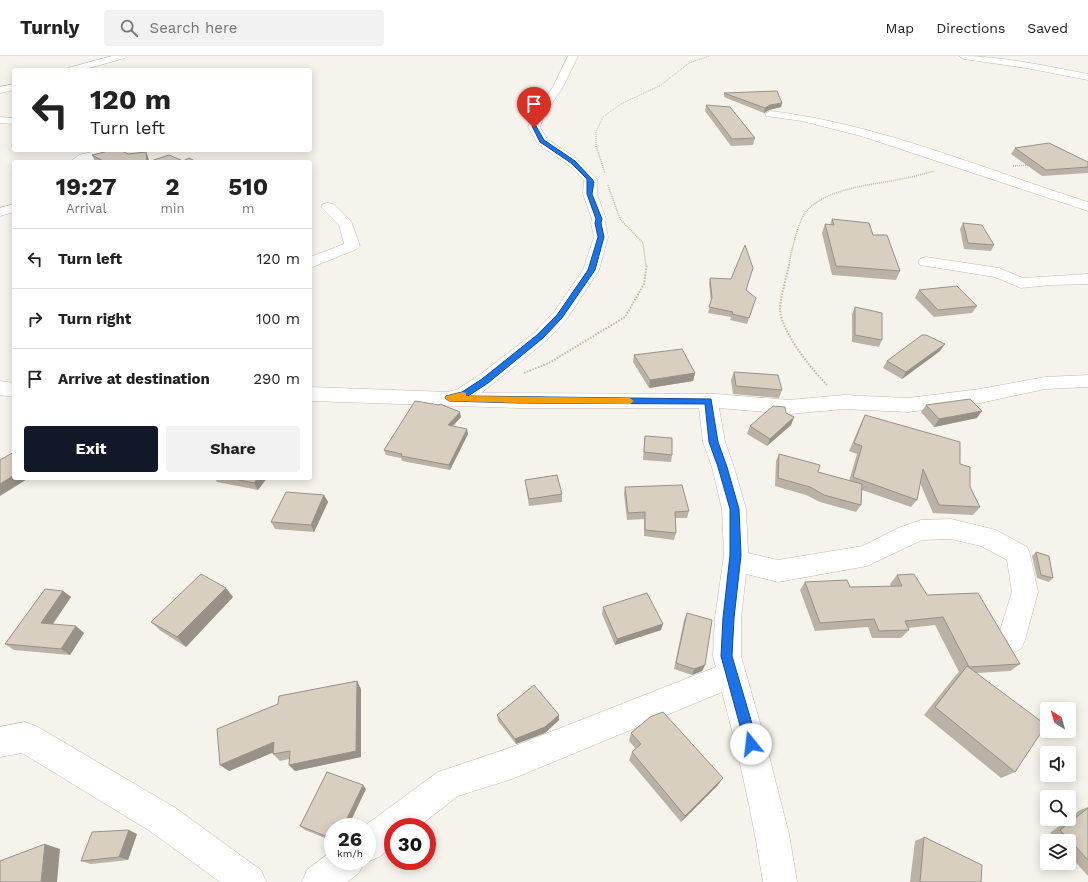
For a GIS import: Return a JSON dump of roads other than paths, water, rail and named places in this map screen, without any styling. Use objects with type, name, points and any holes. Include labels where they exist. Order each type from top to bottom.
[{"type":"street","points":[[78,68],[122,56]]},
{"type":"street","points":[[449,398],[464,394],[485,381],[540,337],[560,316],[572,300],[591,270],[596,258],[601,237],[598,223],[599,219],[590,194],[590,179],[576,165],[542,141],[534,128],[536,118],[557,88],[573,56]]},
{"type":"street","points":[[964,56],[1026,65],[1088,77]]},
{"type":"street","points":[[0,90],[12,87]]},
{"type":"street","points":[[770,114],[802,118],[865,133],[996,175],[1023,186],[1088,207]]},
{"type":"street","points":[[0,120],[12,121]]},
{"type":"street","points":[[80,160],[109,152]]},
{"type":"street","points":[[312,262],[352,246],[346,224],[328,207]]},
{"type":"street","points":[[0,212],[12,209]]},
{"type":"street","points":[[926,262],[999,273],[1021,283],[1051,280],[1088,279]]},
{"type":"street","points":[[312,394],[519,401],[708,401],[789,407],[844,402],[908,405],[980,396],[1045,383],[1088,381]]},
{"type":"street","points":[[0,388],[12,390]]},
{"type":"street","points":[[708,401],[714,442],[723,467],[734,509],[735,560],[728,618],[727,656],[751,744],[772,834],[780,882]]},
{"type":"street","points":[[735,560],[778,571],[867,556],[907,534],[921,530],[951,529],[987,537],[1018,554],[1025,592],[1011,640]]},
{"type":"street","points":[[376,838],[449,783],[512,763],[732,675]]},
{"type":"street","points":[[0,742],[25,737],[162,819],[249,882]]},
{"type":"street","points":[[319,882],[335,870]]}]
